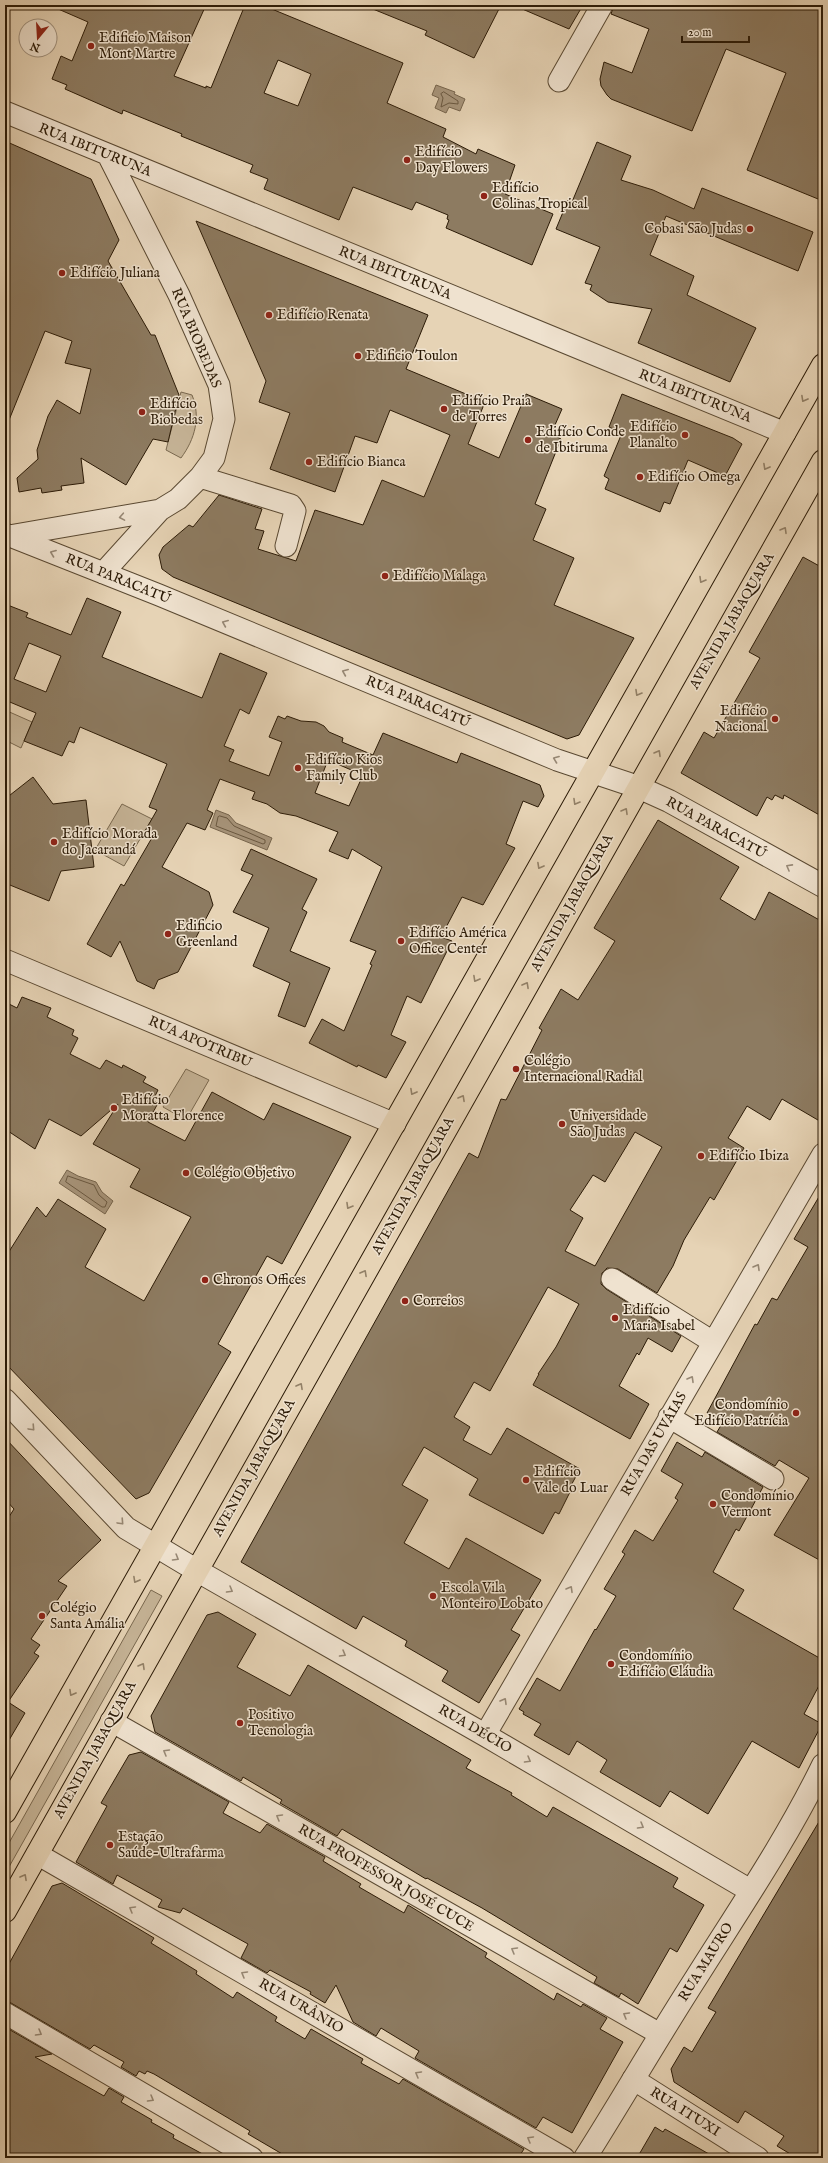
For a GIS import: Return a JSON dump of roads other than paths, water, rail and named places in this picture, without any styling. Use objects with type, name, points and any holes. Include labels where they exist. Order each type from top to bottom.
[{"type":"main road","points":[[5,1812],[823,365]]},
{"type":"main road","name":"AVENIDA JABAQUARA","points":[[5,1911],[823,461]]},
{"type":"street","points":[[559,81],[602,5]]},
{"type":"street","name":"RUA IBITURUNA","points":[[5,112],[785,433]]},
{"type":"street","name":"RUA BIOBEDAS","points":[[103,573],[160,510],[178,499],[200,477],[214,458],[221,438],[224,419],[219,385],[179,295],[108,155]]},
{"type":"street","points":[[200,477],[292,505],[295,511],[286,546]]},
{"type":"street","name":"RUA BIOBEDAS","points":[[6,536],[160,510]]},
{"type":"street","name":"RUA PARACATÚ","points":[[6,536],[103,573],[550,757],[638,787],[669,801],[822,884]]},
{"type":"street","name":"RUA APOTRIBU","points":[[5,960],[395,1124]]},
{"type":"street","name":"RUA DAS UVÁIAS","points":[[485,1735],[713,1342],[820,1164]]},
{"type":"street","points":[[612,1279],[713,1342]]},
{"type":"street","name":"RUA DÉCIO","points":[[5,1400],[126,1528],[196,1570],[485,1735],[751,1891]]},
{"type":"street","points":[[669,1417],[773,1479]]},
{"type":"street","name":"RUA PROFESSOR JOSÉ CUCE","points":[[111,1721],[660,2034]]},
{"type":"street","name":"RUA MAURO","points":[[586,2158],[660,2034],[751,1891],[805,1800],[823,1765]]},
{"type":"street","name":"RUA URÂNIO","points":[[37,1854],[564,2158]]},
{"type":"street","points":[[5,2013],[252,2158]]},
{"type":"street","name":"RUA ITUXI","points":[[633,2079],[758,2158]]},
{"type":"water","points":[[436,85],[455,92],[454,94],[465,99],[460,111],[449,107],[446,113],[435,108],[439,98],[432,95]]},
{"type":"water","points":[[216,810],[229,815],[236,823],[272,838],[267,850],[210,827]]},
{"type":"water","points":[[67,1170],[78,1176],[96,1182],[102,1192],[113,1201],[105,1214],[59,1183]]},
{"type":"place","name":"Edificio Maison Mont Martre","points":[[91,46]]},
{"type":"place","name":"Edifício Day Flowers","points":[[407,160]]},
{"type":"place","name":"Edifício Colinas Tropical","points":[[484,196]]},
{"type":"place","name":"Cobasi São Judas","points":[[750,229]]},
{"type":"place","name":"Edifício Juliana","points":[[62,273]]},
{"type":"place","name":"Edifício Renata","points":[[269,315]]},
{"type":"place","name":"Edificio Toulon","points":[[358,356]]},
{"type":"place","name":"Edifício Praia de Torres","points":[[444,409]]},
{"type":"place","name":"Edifício Biobedas","points":[[142,412]]},
{"type":"place","name":"Edifício Planalto","points":[[685,435]]},
{"type":"place","name":"Edifício Conde de Ibitiruma","points":[[528,440]]},
{"type":"place","name":"Edifício Bianca","points":[[309,462]]},
{"type":"place","name":"Edifício Omega","points":[[640,477]]},
{"type":"place","name":"Edifício Malaga","points":[[385,576]]},
{"type":"place","name":"Edifício Nacional","points":[[775,719]]},
{"type":"place","name":"Edifício Kios Family Club","points":[[298,768]]},
{"type":"place","name":"Edifício Morada do Jacarandá","points":[[54,842]]},
{"type":"place","name":"Edificio Greenland","points":[[168,934]]},
{"type":"place","name":"Edifício América Office Center","points":[[401,941]]},
{"type":"place","name":"Colégio Internacional Radial","points":[[516,1069]]},
{"type":"place","name":"Edifício Moratta Florence","points":[[114,1108]]},
{"type":"place","name":"Universidade São Judas","points":[[562,1124]]},
{"type":"place","name":"Edifício Ibiza","points":[[701,1156]]},
{"type":"place","name":"Colégio Objetivo","points":[[186,1173]]},
{"type":"place","name":"Chronos Offices","points":[[205,1280]]},
{"type":"place","name":"Correios","points":[[405,1301]]},
{"type":"place","name":"Edifício Maria Isabel","points":[[615,1318]]},
{"type":"place","name":"Condomínio Edifício Patrícia","points":[[796,1413]]},
{"type":"place","name":"Edifício Vale do Luar","points":[[526,1480]]},
{"type":"place","name":"Condomínio Vermont","points":[[713,1504]]},
{"type":"place","name":"Escola Vila Monteiro Lobato","points":[[433,1596]]},
{"type":"place","name":"Colégio Santa Amália","points":[[42,1616]]},
{"type":"place","name":"Condomínio Edifício Cláudia","points":[[611,1664]]},
{"type":"place","name":"Positivo Tecnologia","points":[[240,1723]]},
{"type":"place","name":"Estação Saúde-Ultrafarma","points":[[110,1845]]}]
